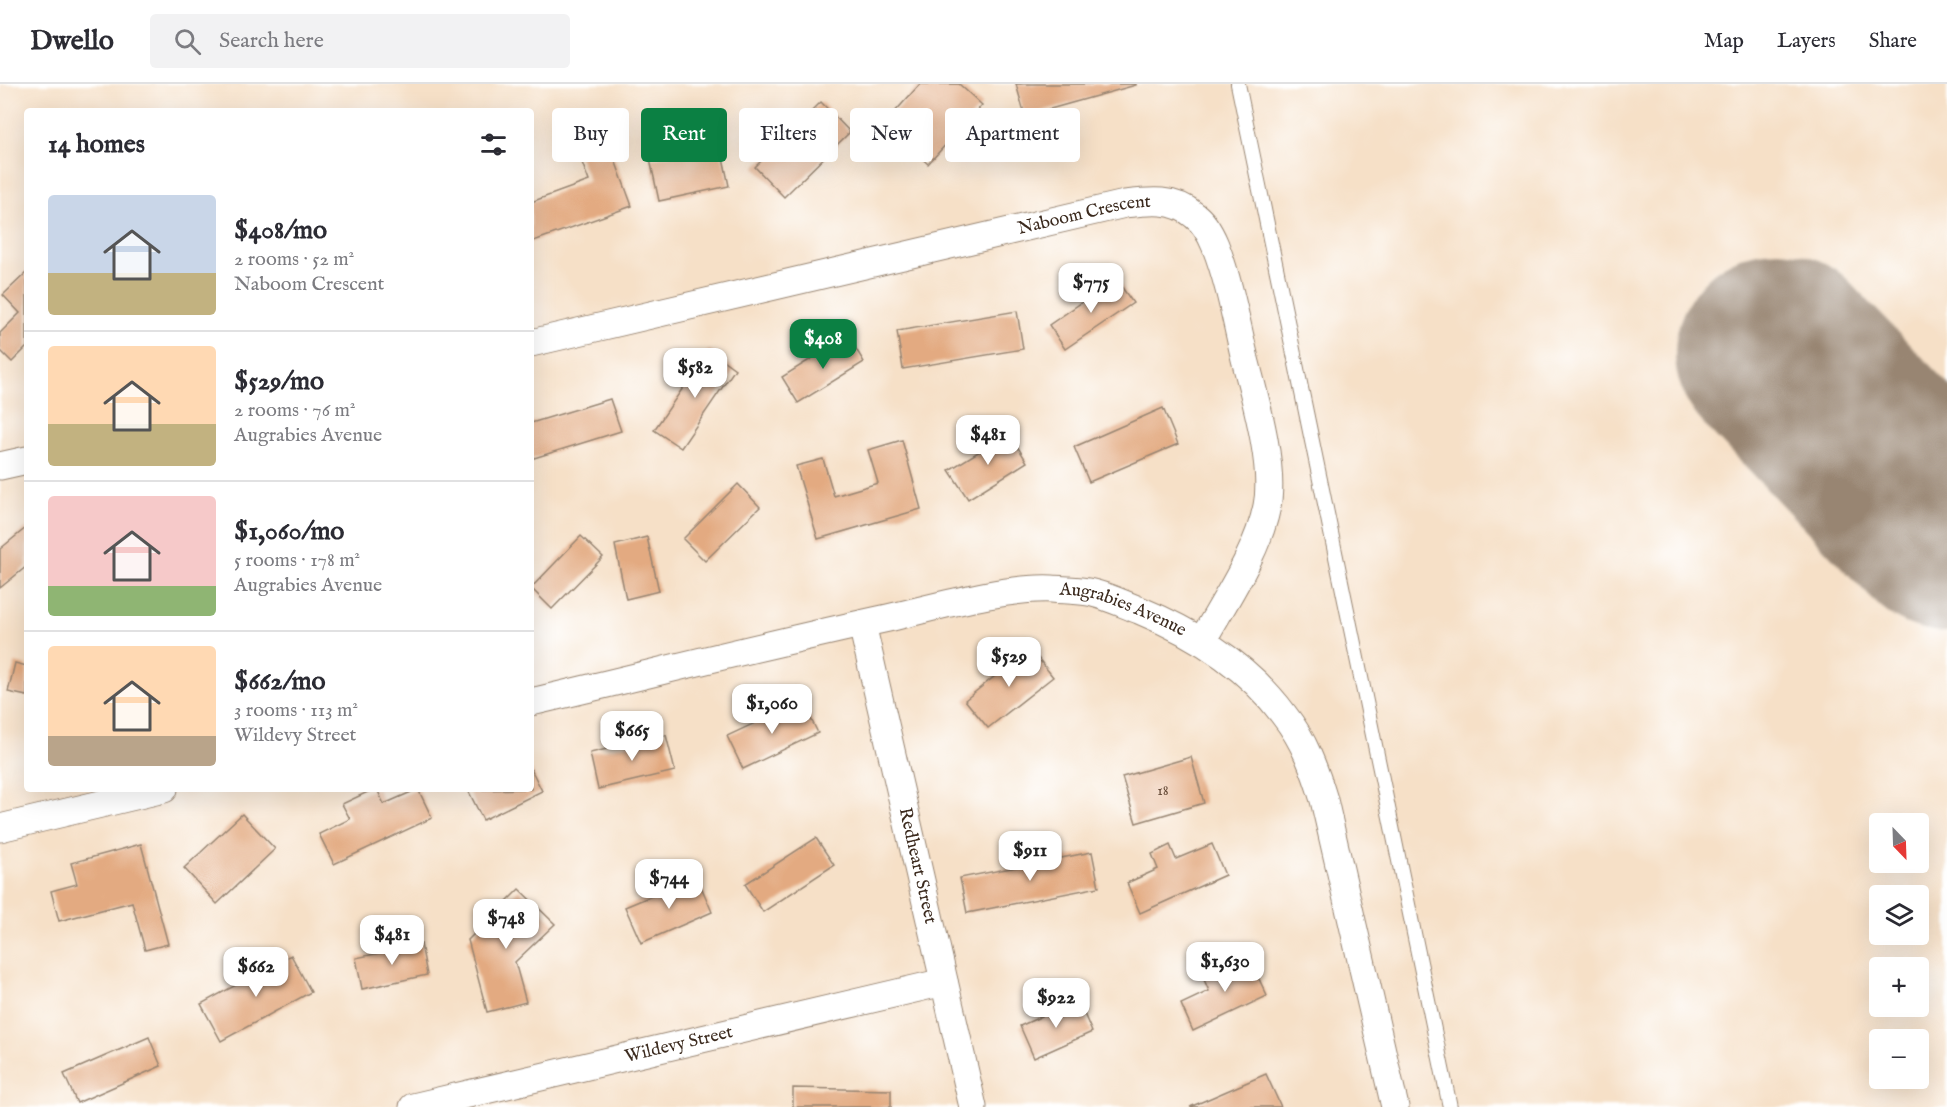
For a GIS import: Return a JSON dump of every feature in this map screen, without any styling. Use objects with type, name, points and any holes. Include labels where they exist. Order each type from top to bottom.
[{"type":"street","name":"Naboom Crescent","points":[[534,342],[1125,204],[1145,201],[1167,202],[1181,206],[1195,215],[1206,228],[1214,243],[1227,282],[1258,414],[1268,474],[1268,504],[1262,527],[1202,641]]},
{"type":"street","points":[[0,466],[24,461]]},
{"type":"street","name":"Augrabies Avenue","points":[[534,701],[862,624],[1011,592],[1050,589],[1089,592],[1156,617],[1202,641],[1235,664],[1264,690],[1300,738],[1315,771],[1395,1107]]},
{"type":"street","name":"Redheart Street","points":[[862,624],[974,1107]]},
{"type":"street","points":[[0,828],[151,792]]},
{"type":"street","name":"Wildevy Street","points":[[413,1107],[944,982]]},
{"type":"lane","points":[[1238,84],[1450,1107]]},
{"type":"building","points":[[920,84],[959,84],[982,105],[979,108],[945,108],[945,145],[933,159],[933,108],[898,108]]},
{"type":"building","points":[[1016,84],[1136,84],[1054,108],[1023,108]]},
{"type":"building","points":[[821,102],[827,108],[815,108]]},
{"type":"building","points":[[838,120],[850,132],[838,144]]},
{"type":"building","points":[[582,162],[616,162],[632,206],[534,241],[534,201],[589,181]]},
{"type":"building","points":[[651,162],[724,162],[729,186],[659,201]]},
{"type":"building","points":[[760,162],[820,162],[784,197],[755,167]]},
{"type":"building","points":[[24,275],[24,350],[12,362],[0,350],[0,333],[20,313],[3,295]]},
{"type":"building","points":[[1116,279],[1133,303],[1065,349],[1049,325]]},
{"type":"building","points":[[1017,311],[1023,349],[903,369],[897,331]]},
{"type":"building","points":[[848,336],[864,362],[798,403],[782,377]]},
{"type":"building","points":[[709,350],[735,369],[681,448],[654,430]]},
{"type":"building","points":[[610,399],[621,431],[534,458],[534,422]]},
{"type":"building","points":[[1163,408],[1178,444],[1089,482],[1074,447]]},
{"type":"building","points":[[1009,433],[1027,462],[968,499],[949,470]]},
{"type":"building","points":[[902,440],[921,509],[818,539],[796,466],[823,459],[834,496],[878,483],[868,450]]},
{"type":"building","points":[[738,484],[760,507],[705,561],[683,539]]},
{"type":"building","points":[[24,529],[24,568],[0,588],[0,549]]},
{"type":"building","points":[[581,536],[603,557],[552,609],[534,591],[534,585]]},
{"type":"building","points":[[647,537],[659,591],[626,599],[615,545]]},
{"type":"building","points":[[1030,648],[1053,677],[988,728],[965,700]]},
{"type":"building","points":[[15,663],[24,665],[24,695],[8,692]]},
{"type":"building","points":[[802,701],[818,733],[743,769],[727,736]]},
{"type":"building","points":[[666,735],[675,771],[598,789],[590,753]]},
{"type":"building","points":[[1191,757],[1204,803],[1136,823],[1122,777]]},
{"type":"building","points":[[534,775],[542,791],[483,820],[469,792],[534,792]]},
{"type":"building","points":[[368,792],[378,792],[384,804],[411,792],[419,792],[432,818],[334,864],[319,834],[350,819],[342,804]]},
{"type":"building","points":[[242,814],[275,849],[217,904],[184,868]]},
{"type":"building","points":[[816,838],[834,865],[763,912],[745,884]]},
{"type":"building","points":[[141,844],[168,944],[145,950],[132,902],[59,921],[51,891],[77,884],[71,863]]},
{"type":"building","points":[[1212,844],[1225,875],[1140,913],[1127,883],[1158,869],[1152,854],[1170,845],[1176,859]]},
{"type":"building","points":[[1092,852],[1099,887],[967,913],[960,878]]},
{"type":"building","points":[[697,877],[712,912],[641,943],[625,907]]},
{"type":"building","points":[[519,889],[555,924],[515,962],[526,1002],[487,1012],[468,940]]},
{"type":"building","points":[[421,944],[427,975],[362,989],[356,958]]},
{"type":"building","points":[[1247,954],[1267,996],[1193,1031],[1181,1004],[1209,991],[1202,975]]},
{"type":"building","points":[[291,955],[311,992],[221,1041],[201,1004]]},
{"type":"building","points":[[1078,1000],[1092,1032],[1034,1058],[1020,1026]]},
{"type":"building","points":[[149,1037],[161,1066],[77,1103],[64,1074]]},
{"type":"building","points":[[1266,1074],[1281,1107],[1190,1107]]},
{"type":"building","points":[[793,1088],[891,1090],[891,1107],[793,1107]]},
{"type":"runway","points":[[1777,353],[1947,530]]}]
